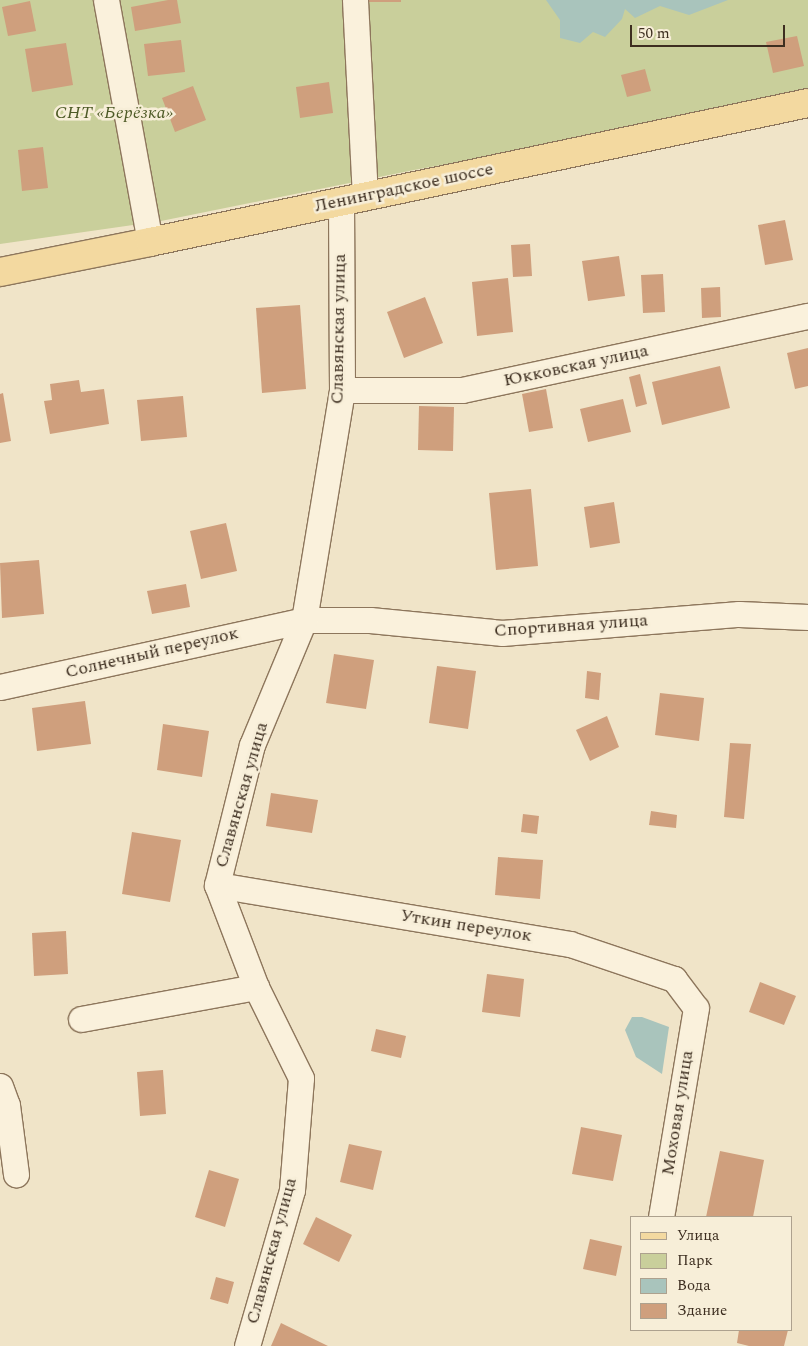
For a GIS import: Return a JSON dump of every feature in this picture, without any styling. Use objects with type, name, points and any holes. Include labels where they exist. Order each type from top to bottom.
[{"type":"main road","name":"Ленинградское шоссе","points":[[0,272],[808,103]]},
{"type":"street","points":[[106,0],[150,242]]},
{"type":"street","name":"Славянская улица","points":[[247,1346],[292,1190],[301,1078],[256,987],[217,885],[252,745],[304,620],[342,390],[353,198],[355,0]]},
{"type":"street","name":"Юкковская улица","points":[[342,390],[462,390],[808,316]]},
{"type":"street","name":"Спортивная улица","points":[[304,620],[370,620],[502,633],[739,614],[808,617]]},
{"type":"street","name":"Солнечный переулок","points":[[0,687],[304,620]]},
{"type":"street","name":"Уткин переулок","points":[[217,885],[570,944],[674,979],[696,1008]]},
{"type":"street","points":[[81,1019],[256,987]]},
{"type":"street","name":"Моховая улица","points":[[662,1216],[696,1008]]},
{"type":"street","points":[[0,1086],[7,1105],[16,1174]]},
{"type":"green space","name":"СНТ «Берёзка»","points":[[0,0],[808,0],[808,98],[414,170],[161,221],[0,244]]},
{"type":"water","points":[[546,0],[728,0],[689,15],[660,6],[635,18],[625,9],[622,19],[605,37],[593,32],[580,43],[560,38],[560,20]]},
{"type":"water","points":[[632,1017],[642,1017],[669,1027],[662,1074],[636,1057],[625,1030]]},
{"type":"building","points":[[177,0],[181,23],[135,31],[131,7]]},
{"type":"building","points":[[366,0],[401,0],[401,2],[366,2]]},
{"type":"building","points":[[30,1],[36,31],[8,36],[2,7]]},
{"type":"building","points":[[797,36],[804,66],[773,73],[766,42]]},
{"type":"building","points":[[181,40],[185,72],[148,76],[144,44]]},
{"type":"building","points":[[66,43],[73,85],[32,92],[25,49]]},
{"type":"building","points":[[645,69],[651,91],[627,97],[621,75]]},
{"type":"building","points":[[329,82],[333,113],[300,118],[296,87]]},
{"type":"building","points":[[193,86],[206,120],[175,132],[162,98]]},
{"type":"building","points":[[43,147],[48,188],[22,191],[18,150]]},
{"type":"building","points":[[785,220],[793,260],[765,265],[758,225]]},
{"type":"building","points":[[530,244],[532,276],[513,277],[511,245]]},
{"type":"building","points":[[619,256],[625,296],[588,301],[582,261]]},
{"type":"building","points":[[663,274],[665,312],[643,313],[641,275]]},
{"type":"building","points":[[508,278],[513,332],[477,336],[472,282]]},
{"type":"building","points":[[720,287],[721,317],[702,318],[701,288]]},
{"type":"building","points":[[425,297],[443,343],[404,358],[387,312]]},
{"type":"building","points":[[300,305],[306,389],[262,393],[256,308]]},
{"type":"building","points":[[808,348],[808,386],[795,389],[787,353]]},
{"type":"building","points":[[720,366],[730,408],[662,425],[652,382]]},
{"type":"building","points":[[640,374],[647,404],[636,407],[629,377]]},
{"type":"building","points":[[79,380],[81,392],[104,389],[109,424],[50,434],[44,401],[52,400],[50,384]]},
{"type":"building","points":[[546,389],[553,428],[529,432],[522,394]]},
{"type":"building","points":[[3,393],[11,441],[0,443],[0,394]]},
{"type":"building","points":[[183,396],[187,437],[141,441],[137,400]]},
{"type":"building","points":[[623,399],[631,432],[588,442],[580,409]]},
{"type":"building","points":[[419,406],[454,407],[453,451],[418,450]]},
{"type":"building","points":[[531,489],[538,566],[496,570],[489,493]]},
{"type":"building","points":[[614,502],[620,543],[590,548],[584,507]]},
{"type":"building","points":[[226,523],[237,571],[201,579],[190,531]]},
{"type":"building","points":[[39,560],[44,614],[2,618],[0,563]]},
{"type":"building","points":[[186,584],[190,607],[152,614],[147,591]]},
{"type":"building","points":[[334,654],[374,660],[366,709],[326,703]]},
{"type":"building","points":[[437,666],[476,671],[468,729],[429,723]]},
{"type":"building","points":[[587,671],[601,673],[599,700],[585,698]]},
{"type":"building","points":[[660,693],[704,698],[699,741],[655,735]]},
{"type":"building","points":[[85,701],[91,744],[37,751],[32,708]]},
{"type":"building","points":[[607,716],[619,747],[590,761],[576,730]]},
{"type":"building","points":[[163,724],[209,731],[202,777],[157,770]]},
{"type":"building","points":[[730,743],[751,744],[744,819],[724,817]]},
{"type":"building","points":[[271,793],[318,800],[312,833],[266,826]]},
{"type":"building","points":[[651,811],[677,815],[676,828],[649,825]]},
{"type":"building","points":[[523,814],[539,816],[537,834],[521,832]]},
{"type":"building","points":[[132,832],[181,840],[170,902],[122,894]]},
{"type":"building","points":[[498,857],[543,860],[540,899],[495,895]]},
{"type":"building","points":[[66,931],[68,974],[34,976],[32,933]]},
{"type":"building","points":[[487,974],[524,979],[520,1017],[482,1012]]},
{"type":"building","points":[[760,982],[796,996],[784,1025],[749,1012]]},
{"type":"building","points":[[376,1029],[406,1036],[401,1058],[371,1051]]},
{"type":"building","points":[[163,1070],[166,1114],[140,1116],[137,1072]]},
{"type":"building","points":[[581,1127],[622,1135],[613,1181],[572,1174]]},
{"type":"building","points":[[349,1144],[382,1151],[373,1190],[340,1182]]},
{"type":"building","points":[[720,1151],[764,1160],[753,1216],[706,1216]]},
{"type":"building","points":[[209,1170],[239,1179],[225,1227],[195,1217]]},
{"type":"building","points":[[316,1217],[352,1235],[339,1262],[303,1244]]},
{"type":"building","points":[[590,1239],[622,1246],[616,1276],[583,1269]]},
{"type":"building","points":[[216,1277],[234,1282],[228,1304],[210,1299]]},
{"type":"building","points":[[281,1323],[328,1346],[271,1346]]},
{"type":"building","points":[[739,1331],[788,1331],[784,1346],[749,1346],[737,1343]]}]
